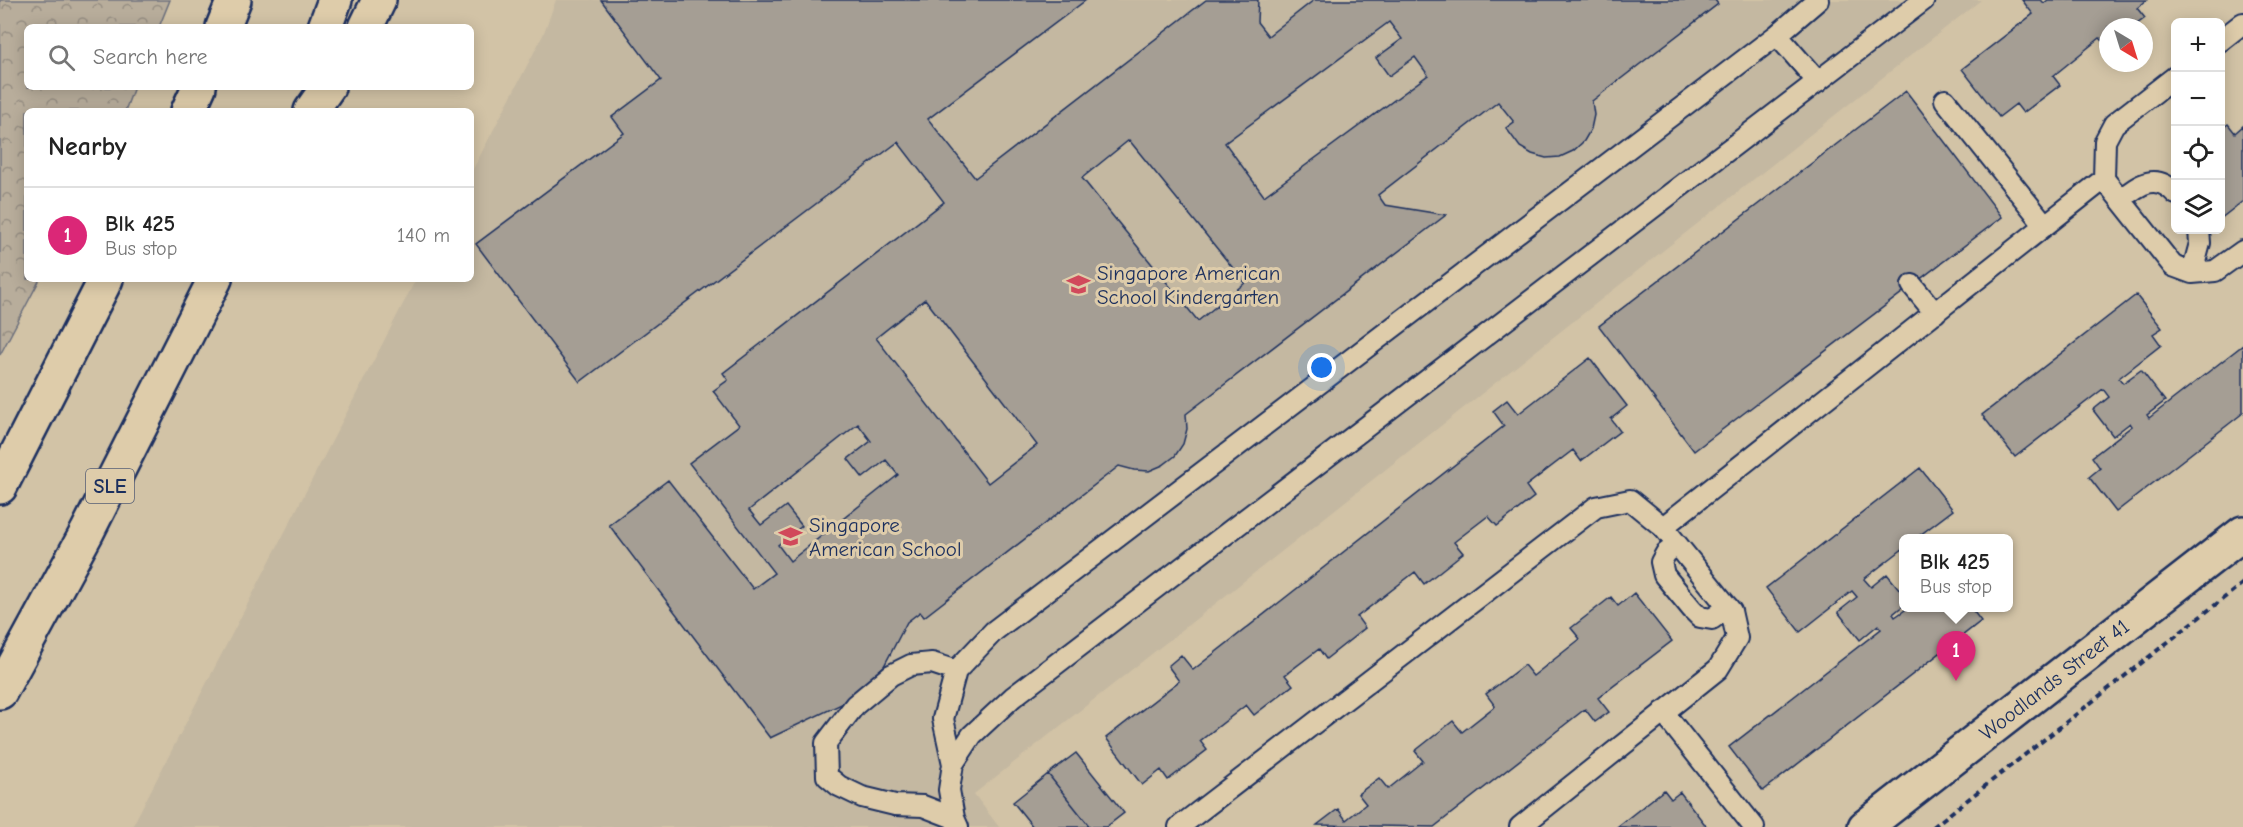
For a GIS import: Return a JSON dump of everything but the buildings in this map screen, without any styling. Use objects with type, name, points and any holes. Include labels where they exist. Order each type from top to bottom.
[{"type":"main road","points":[[224,24],[234,0]]},
{"type":"main road","points":[[326,24],[335,0]]},
{"type":"main road","points":[[367,24],[379,0]]},
{"type":"main road","points":[[189,108],[198,90]]},
{"type":"main road","points":[[295,108],[302,90]]},
{"type":"main road","points":[[313,108],[326,90]]},
{"type":"main road","points":[[0,487],[104,282]]},
{"type":"main road","name":"SLE","points":[[0,692],[87,532],[213,282]]},
{"type":"main road","name":"Woodlands Street 41","points":[[1865,827],[2243,533]]},
{"type":"lane","points":[[956,822],[949,790],[953,764],[943,719],[956,671],[994,631],[1777,35],[1818,0]]},
{"type":"lane","points":[[953,764],[972,735],[1013,698],[1924,0]]},
{"type":"lane","points":[[2225,37],[2243,23]]},
{"type":"lane","points":[[1777,35],[1818,82]]},
{"type":"lane","points":[[2171,79],[2114,124],[2106,141],[2104,178],[2173,266],[2192,273],[2215,271],[2243,251]]},
{"type":"lane","points":[[1946,100],[2045,225]]},
{"type":"lane","points":[[1664,527],[2104,178]]},
{"type":"lane","points":[[2121,199],[2139,184],[2155,182],[2167,184],[2171,189]]},
{"type":"lane","points":[[2192,273],[2200,243],[2199,234]]},
{"type":"lane","points":[[1912,285],[1935,313]]},
{"type":"lane","points":[[1179,827],[1596,507],[1630,500],[1664,527],[1731,610],[1737,638],[1718,669],[1520,827]]},
{"type":"lane","points":[[1677,544],[1666,553],[1661,562],[1662,568],[1664,574],[1692,609],[1700,617],[1712,619],[1728,607]]},
{"type":"lane","points":[[956,671],[932,663],[911,664],[891,675],[855,705],[826,743],[826,776],[839,786],[862,797],[895,805],[923,806],[956,822]]},
{"type":"lane","points":[[1663,712],[1754,827]]},
{"type":"path","points":[[1933,827],[2243,583]]},
{"type":"shaded area","name":"Singapore American School","points":[[556,0],[1981,0],[974,794],[999,827],[132,827],[414,282],[474,282],[474,167],[543,35]]},
{"type":"green space","points":[[0,0],[170,0],[160,24],[24,24],[24,90],[133,90],[126,108],[24,108],[24,282],[38,282],[0,355]]},
{"type":"place","name":"Singapore American School Kindergarten","points":[[1079,285]]},
{"type":"place","name":"Singapore American School","points":[[791,537]]},
{"type":"place","name":"Blk 425","points":[[1956,681]]}]
